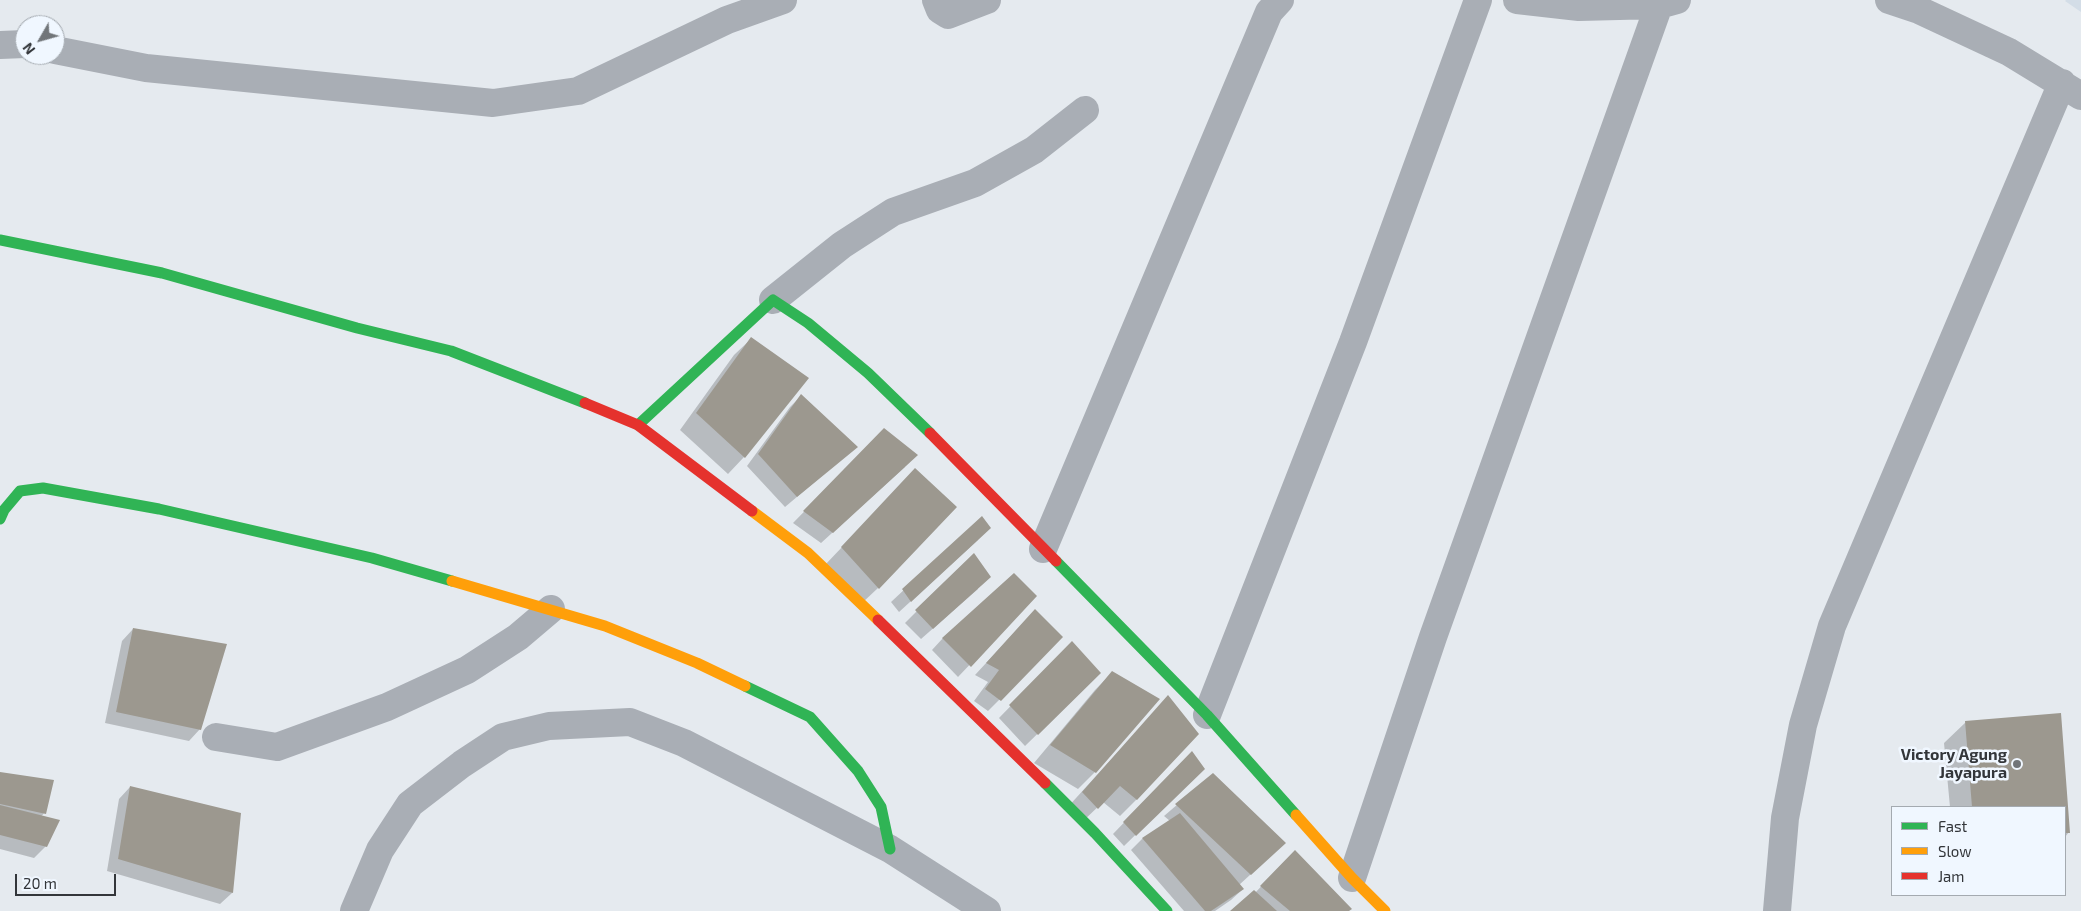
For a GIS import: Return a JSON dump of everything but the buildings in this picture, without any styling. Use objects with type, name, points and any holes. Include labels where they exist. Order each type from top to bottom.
[{"type":"street","points":[[65,52],[146,68],[493,103],[578,91],[727,20],[783,0]]},
{"type":"street","points":[[936,0],[940,10],[948,15],[987,0]]},
{"type":"street","points":[[1043,549],[1269,12],[1280,0]]},
{"type":"street","points":[[1207,715],[1353,342],[1478,0]]},
{"type":"street","points":[[1352,878],[1433,636],[1668,3],[1579,7],[1516,0]]},
{"type":"street","points":[[1777,911],[1785,818],[1803,725],[1832,626],[2071,90],[2009,52],[1919,10],[1889,0]]},
{"type":"street","points":[[0,45],[15,44]]},
{"type":"street","points":[[638,425],[774,300],[842,245],[893,212],[915,206],[975,183],[1034,150],[1085,110]]},
{"type":"street","points":[[0,252],[2,240],[162,273],[358,328],[452,351],[638,425],[808,553],[943,682],[1088,826],[1167,911]]},
{"type":"street","points":[[774,300],[808,323],[868,373],[1207,715],[1352,878],[1385,911]]},
{"type":"street","points":[[0,518],[4,510],[20,491],[43,488],[159,509],[372,558],[605,626],[698,663],[810,717],[858,771],[881,807],[890,849]]},
{"type":"street","points":[[216,737],[277,747],[387,707],[467,670],[518,637],[551,609]]},
{"type":"street","points":[[354,911],[380,850],[410,804],[462,764],[503,737],[549,726],[630,722],[684,743],[890,849],[987,911]]},
{"type":"shaded area","points":[[2081,0],[2081,12],[2065,1]]},
{"type":"traffic: fast","points":[[0,240],[162,273],[357,328],[451,351],[585,403]]},
{"type":"traffic: fast","points":[[638,425],[773,300],[808,323],[868,373],[930,433]]},
{"type":"traffic: fast","points":[[0,519],[4,510],[20,491],[43,488],[159,509],[372,558],[452,581]]},
{"type":"traffic: fast","points":[[1056,561],[1207,715],[1296,815]]},
{"type":"traffic: fast","points":[[745,686],[810,717],[858,771],[881,807],[890,849]]},
{"type":"traffic: fast","points":[[1045,783],[1095,833],[1167,911]]},
{"type":"traffic: slow","points":[[752,511],[808,553],[878,620]]},
{"type":"traffic: slow","points":[[452,581],[605,626],[697,663],[745,686]]},
{"type":"traffic: slow","points":[[1296,815],[1352,878],[1385,911]]},
{"type":"traffic: jam","points":[[585,403],[638,425],[752,511]]},
{"type":"traffic: jam","points":[[930,433],[1056,561]]},
{"type":"traffic: jam","points":[[878,620],[1045,783]]},
{"type":"place","name":"Victory Agung Jayapura","points":[[2017,764]]}]
